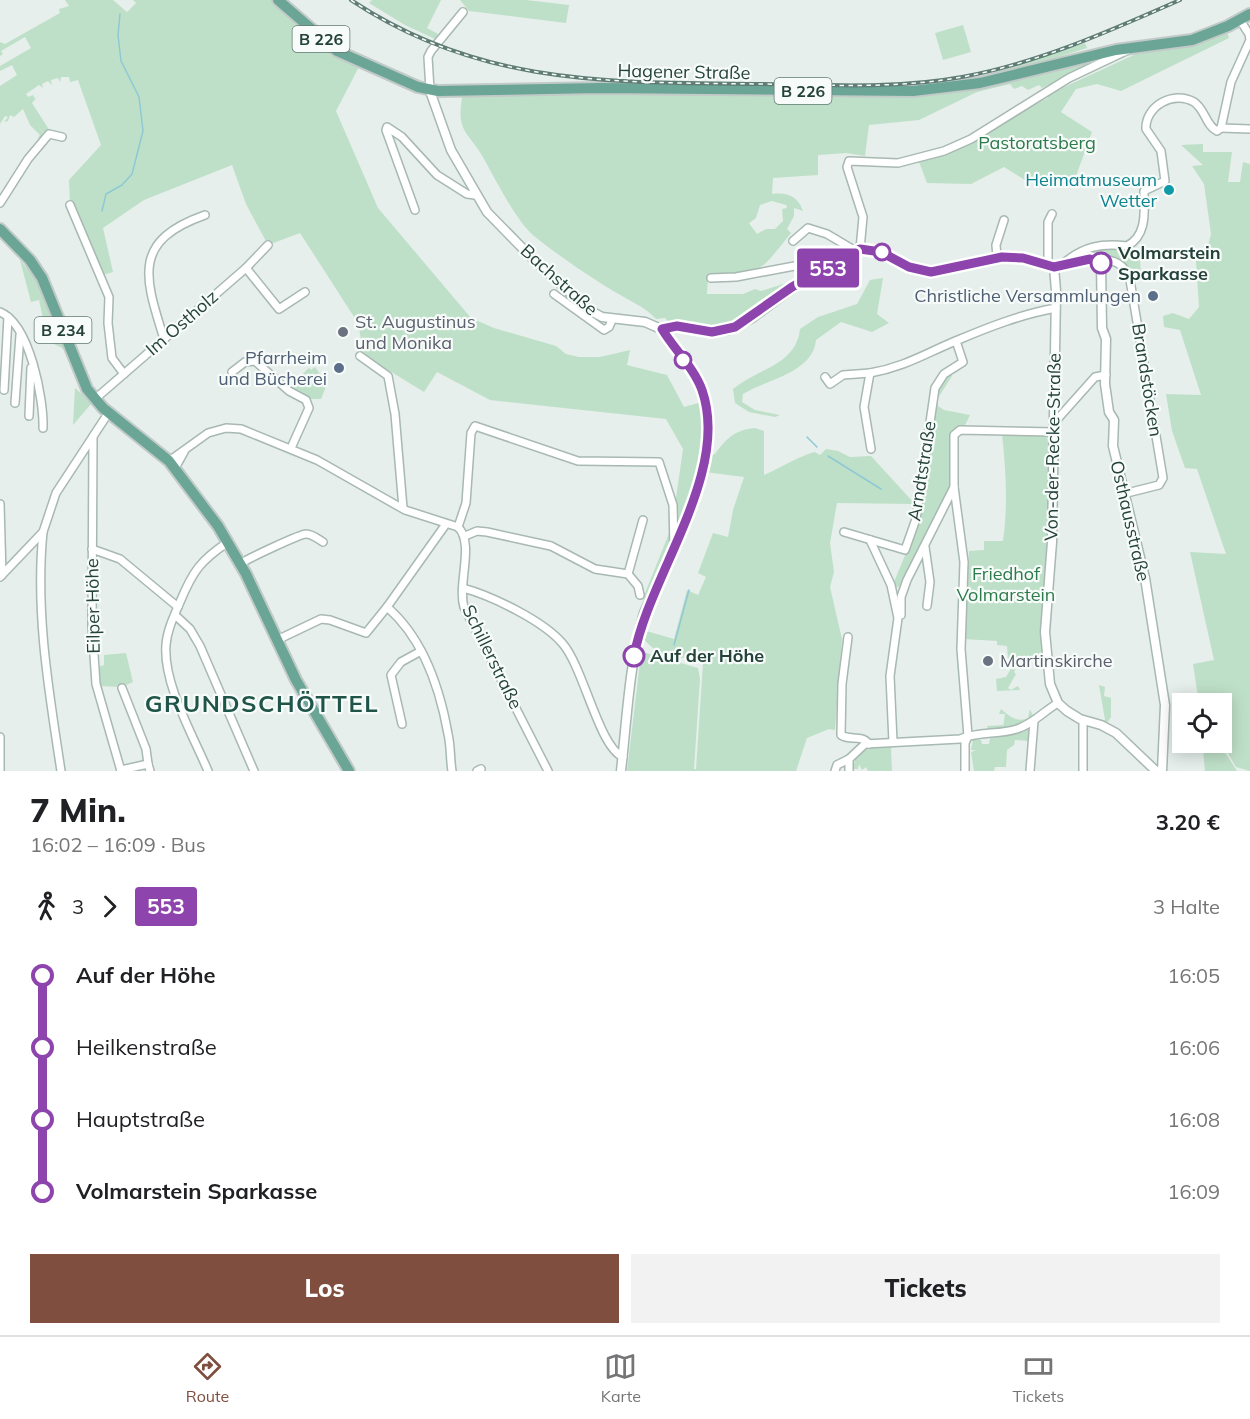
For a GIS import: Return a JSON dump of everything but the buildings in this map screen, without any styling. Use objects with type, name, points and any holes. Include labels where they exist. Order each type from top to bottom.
[{"type":"main road","name":"Hagener Straße","points":[[278,0],[337,51],[430,91],[612,88],[913,91],[1006,78],[1129,48],[1192,40],[1245,17]]},
{"type":"main road","name":"B 234","points":[[0,229],[30,260],[42,278],[81,379],[95,399],[172,464],[204,505],[228,542],[312,710],[349,771]]},
{"type":"street","points":[[430,91],[428,84],[431,51],[463,12]]},
{"type":"street","points":[[1221,128],[1231,82],[1250,40],[1245,17]]},
{"type":"street","points":[[857,250],[863,218],[848,170],[849,161],[898,163],[944,151],[971,139],[1069,78],[1121,55],[1129,48]]},
{"type":"street","name":"Bachstraße","points":[[430,91],[451,150],[475,195],[487,212],[561,285],[590,310],[612,320],[645,322],[662,329],[677,326],[712,332],[735,327],[792,287],[857,250]]},
{"type":"street","points":[[1055,265],[1099,244],[1128,246],[1139,234],[1144,217],[1144,191],[1163,184],[1165,177],[1161,151],[1146,129],[1148,116],[1154,107],[1173,99],[1190,100],[1202,109],[1213,130],[1250,129]]},
{"type":"street","points":[[415,210],[386,130],[387,126],[402,137],[437,175],[466,194],[475,195]]},
{"type":"street","points":[[1,199],[40,143],[50,134],[62,137]]},
{"type":"street","points":[[70,205],[109,297],[108,323],[112,358],[124,374]]},
{"type":"street","points":[[1052,214],[1048,222],[1055,265]]},
{"type":"street","points":[[164,339],[151,293],[150,260],[163,238],[205,215]]},
{"type":"street","points":[[997,257],[996,244],[1004,220]]},
{"type":"street","points":[[793,241],[808,228],[827,234],[857,250],[881,252],[909,267],[931,272],[997,257],[1023,258],[1055,265],[1097,259]]},
{"type":"street","name":"Im Ostholz","points":[[95,399],[246,268],[268,245]]},
{"type":"street","points":[[711,278],[736,277],[788,269],[831,261],[845,255]]},
{"type":"street","name":"Osthausstraße","points":[[1097,259],[1101,263],[1100,299],[1102,328],[1106,339],[1109,412],[1114,420],[1116,435],[1113,446],[1145,578],[1150,625],[1163,690],[1159,766]]},
{"type":"street","name":"Brandstöcken","points":[[1097,259],[1112,260],[1125,267],[1130,280],[1162,477],[1159,485],[1123,494]]},
{"type":"street","name":"Von-der-Recke-Straße","points":[[1055,265],[1052,542],[1045,632],[1050,684],[1058,703]]},
{"type":"street","points":[[246,268],[279,309],[305,292]]},
{"type":"street","points":[[554,294],[604,330],[607,330],[612,320]]},
{"type":"street","points":[[825,377],[830,384],[843,375],[870,373],[920,359],[956,341],[1024,316],[1056,308]]},
{"type":"street","points":[[0,312],[8,317],[20,333],[31,362],[43,399],[43,428]]},
{"type":"street","points":[[4,390],[8,317]]},
{"type":"street","points":[[621,771],[633,660],[639,630],[691,511],[707,438],[706,411],[697,380],[662,329]]},
{"type":"street","points":[[15,403],[20,333]]},
{"type":"street","name":"Arndtstraße","points":[[844,532],[905,550],[916,519],[935,388],[944,375],[963,362],[956,341]]},
{"type":"street","points":[[360,356],[388,376],[395,414],[403,508]]},
{"type":"street","points":[[232,372],[245,362],[255,361],[289,392],[306,400],[309,408],[291,448]]},
{"type":"street","points":[[29,416],[31,362]]},
{"type":"street","points":[[870,373],[864,407],[871,449]]},
{"type":"street","points":[[965,771],[965,743],[968,736],[962,649],[964,562],[954,487],[953,440],[956,431],[1054,428],[1095,377],[1106,375]]},
{"type":"street","points":[[61,771],[43,644],[40,585],[43,532],[56,493],[109,412]]},
{"type":"street","points":[[458,527],[466,503],[471,433],[475,426],[578,461],[659,462],[673,505],[674,547]]},
{"type":"street","points":[[172,464],[201,436],[226,428],[241,429],[325,463],[403,508],[458,527],[465,536],[473,531],[487,532],[551,546],[595,569],[628,574],[638,586],[640,595]]},
{"type":"street","name":"Eilper Höhe","points":[[93,437],[92,549],[96,684],[121,770]]},
{"type":"street","points":[[896,637],[900,629],[903,590],[954,487]]},
{"type":"street","points":[[0,504],[1,576]]},
{"type":"street","points":[[628,574],[643,520]]},
{"type":"street","points":[[277,640],[321,619],[330,620],[364,633],[387,607],[446,524]]},
{"type":"street","points":[[1,576],[43,532]]},
{"type":"street","points":[[240,564],[254,554],[280,546],[300,535],[308,534],[323,542]]},
{"type":"street","name":"Schillerstraße","points":[[465,536],[462,600],[467,614],[548,771]]},
{"type":"street","points":[[870,540],[892,586],[898,618],[890,676],[893,742]]},
{"type":"street","points":[[208,771],[166,671],[166,645],[175,615],[194,570],[206,557],[228,542]]},
{"type":"street","points":[[925,547],[930,582],[927,606]]},
{"type":"street","points":[[92,549],[120,559],[178,607]]},
{"type":"street","points":[[463,588],[530,619],[549,631],[564,645],[578,668],[609,748],[623,757]]},
{"type":"street","points":[[387,607],[399,618],[421,651],[445,720],[452,771]]},
{"type":"street","points":[[175,615],[190,629],[200,646],[254,771]]},
{"type":"street","points":[[848,637],[842,684],[841,735],[846,738],[862,738],[869,744]]},
{"type":"street","points":[[402,724],[391,675],[401,662],[421,651]]},
{"type":"street","points":[[121,770],[149,768],[146,749],[122,688]]},
{"type":"street","points":[[835,771],[840,762],[849,759],[869,744],[960,740],[968,736],[1016,729],[1034,721],[1058,703],[1083,721],[1108,728],[1141,756],[1159,766]]},
{"type":"street","points":[[1030,771],[1034,721]]},
{"type":"street","points":[[1083,721],[1083,771]]},
{"type":"street","points":[[0,737],[0,771]]},
{"type":"street","points":[[849,759],[849,771]]},
{"type":"green space","points":[[65,0],[113,0],[127,12],[136,3],[133,0],[275,0],[361,63],[336,111],[378,208],[471,318],[494,328],[556,346],[566,354],[579,357],[600,357],[630,350],[627,365],[667,375],[684,407],[702,402],[704,439],[696,482],[682,523],[645,602],[643,598],[672,526],[683,449],[666,419],[490,400],[437,372],[424,392],[357,351],[362,345],[358,323],[300,233],[268,245],[246,204],[232,165],[144,200],[103,228],[113,272],[102,275],[70,205],[69,180],[101,145],[78,80],[70,82],[69,77],[61,77],[60,82],[58,78],[51,80],[52,85],[48,81],[42,84],[43,88],[39,85],[26,94],[28,97],[33,95],[35,99],[39,95],[32,103],[50,131],[42,132],[45,135],[37,139],[40,135],[30,125],[23,109],[14,117],[10,115],[8,121],[4,122],[8,117],[5,116],[0,124],[0,86],[17,75],[12,65],[0,71],[0,66],[31,48],[25,37],[1,51],[3,54],[0,56],[0,42],[5,44],[60,13],[59,9],[69,6]]},
{"type":"green space","points":[[372,0],[441,0],[427,28],[438,34],[435,39],[405,25],[369,3]]},
{"type":"green space","points":[[460,0],[526,0],[569,5],[566,23],[469,11]]},
{"type":"green space","points":[[963,25],[971,52],[943,60],[935,33]]},
{"type":"green space","name":"Pastoratsberg","points":[[1227,32],[1229,38],[1121,91],[1097,84],[1076,89],[1061,112],[1092,132],[1076,176],[1028,182],[1004,167],[971,184],[927,183],[919,162],[940,155],[1048,98],[1047,95],[1138,53],[1186,46]]},
{"type":"green space","points":[[1085,43],[1087,48],[993,77],[992,73]]},
{"type":"green space","points":[[1110,57],[1042,88],[1039,85],[1028,90],[1022,86],[1014,89],[1010,84],[977,92],[919,120],[869,125],[865,156],[846,153],[818,155],[818,175],[773,178],[772,194],[791,196],[803,211],[794,208],[794,216],[787,229],[791,233],[765,264],[757,269],[749,273],[708,276],[707,294],[743,294],[755,289],[761,291],[802,278],[748,317],[725,327],[712,329],[670,324],[665,318],[656,319],[644,309],[577,268],[534,236],[513,211],[479,150],[465,132],[461,118],[462,98],[459,93],[913,93]],"holes":[[[772,201],[786,205],[787,208],[782,209],[783,221],[775,229],[766,229],[757,234],[749,223],[756,218],[760,205]]]},
{"type":"green space","points":[[1203,144],[1203,152],[1232,152],[1228,182],[1240,182],[1243,162],[1250,164],[1250,771],[1236,767],[1228,753],[1232,753],[1232,693],[1197,693],[1193,664],[1214,660],[1190,552],[1226,554],[1197,469],[1185,468],[1172,431],[1166,394],[1201,395],[1180,330],[1164,327],[1163,316],[1173,313],[1189,319],[1199,307],[1196,261],[1204,261],[1211,234],[1204,184],[1192,166],[1203,165],[1181,145]]},
{"type":"green space","points":[[1094,247],[1136,250],[1140,258],[1141,280],[1138,280],[1125,264],[1110,256],[1092,254],[1071,258]]},
{"type":"green space","points":[[20,260],[40,284],[64,349],[48,341],[39,300],[31,302]]},
{"type":"green space","points":[[883,278],[877,314],[889,323],[872,332],[841,322],[816,340],[813,351],[798,368],[743,394],[742,402],[755,410],[780,415],[775,417],[749,412],[735,403],[733,389],[775,365],[792,351],[800,329],[818,317],[857,304],[870,280]]},
{"type":"green space","points":[[315,367],[327,384],[321,399],[309,399],[290,390],[294,382],[309,368],[311,370]]},
{"type":"green space","points":[[952,371],[952,376],[938,398],[938,406],[944,410],[970,415],[963,429],[953,430],[951,480],[947,497],[903,586],[896,587],[894,582],[913,536],[937,390],[941,381]]},
{"type":"green space","points":[[75,388],[92,403],[73,425]]},
{"type":"green space","points":[[755,428],[764,431],[764,475],[809,454],[815,452],[820,455],[826,449],[838,451],[850,457],[871,456],[915,504],[837,503],[830,543],[834,572],[830,587],[842,639],[835,730],[829,729],[807,738],[796,771],[627,771],[643,652],[698,668],[700,679],[694,769],[696,769],[703,663],[699,658],[674,657],[659,652],[641,635],[643,630],[674,639],[687,590],[698,595],[706,577],[698,573],[713,533],[728,537],[733,510],[744,477],[705,472],[707,455],[715,454],[727,439],[736,433]]},
{"type":"green space","name":"Friedhof Volmarstein","points":[[1002,434],[1050,435],[1050,529],[1041,639],[1043,662],[1008,659],[1007,646],[997,645],[997,641],[964,639],[969,551],[984,550],[984,541],[1003,541],[1006,488]]},
{"type":"green space","points":[[126,653],[133,682],[122,687],[100,686],[98,667],[104,665],[104,655]]},
{"type":"green space","points":[[1012,667],[1016,668],[1014,672],[1016,674],[1008,688],[1011,690],[1018,686],[1020,690],[997,691],[996,679],[1006,677]]},
{"type":"green space","points":[[1099,685],[1105,687],[1104,696],[1111,698],[1111,717],[1107,723],[1100,720],[1105,720]]},
{"type":"green space","points":[[1001,709],[1017,719],[1028,718],[1030,709],[1033,716],[1018,726],[988,729],[987,726],[1003,725],[1003,727],[1005,714],[999,714]]},
{"type":"green space","points":[[1028,728],[1030,745],[1029,741],[1015,740],[1014,745],[1007,750],[1006,767],[995,767],[994,771],[974,771],[971,752],[976,750],[971,750],[973,740],[981,740],[982,744],[989,744],[990,738],[1017,734]]},
{"type":"green space","points":[[871,747],[891,747],[892,771],[868,771],[866,767],[862,770],[859,764],[858,769],[852,769],[857,755]]},
{"type":"green space","points":[[1203,753],[1225,753],[1237,771],[1205,771]]},
{"type":"waterway","points":[[102,211],[106,194],[122,185],[132,174],[143,131],[139,97],[121,61],[118,35],[120,14]]},
{"type":"waterway","points":[[807,437],[817,447]]},
{"type":"waterway","points":[[828,456],[881,489]]},
{"type":"waterway","points":[[674,645],[689,590]]},
{"type":"railway","points":[[351,0],[400,29],[449,50],[499,64],[549,74],[653,82],[837,85],[887,85],[937,81],[990,71],[1073,45],[1180,0]]},
{"type":"bus line","name":"553","points":[[634,656],[644,613],[691,511],[707,438],[702,389],[662,329],[677,326],[712,332],[728,330],[752,318],[792,287],[837,263],[850,252],[860,249],[873,249],[909,267],[931,272],[1002,257],[1023,258],[1054,267],[1090,259],[1097,259],[1101,263]]},
{"type":"place","name":"Heimatmuseum Wetter","points":[[1169,190]]},
{"type":"place","name":"Volmarstein Sparkasse","points":[[1101,263]]},
{"type":"place","name":"Christliche Versammlungen","points":[[1153,296]]},
{"type":"place","name":"St. Augustinus und Monika","points":[[343,332]]},
{"type":"place","name":"Pfarrheim und Bücherei","points":[[339,368]]},
{"type":"place","name":"Auf der Höhe","points":[[634,656]]},
{"type":"place","name":"Martinskirche","points":[[988,661]]},
{"type":"district","name":"GRUNDSCHÖTTEL","points":[[262,704]]}]
